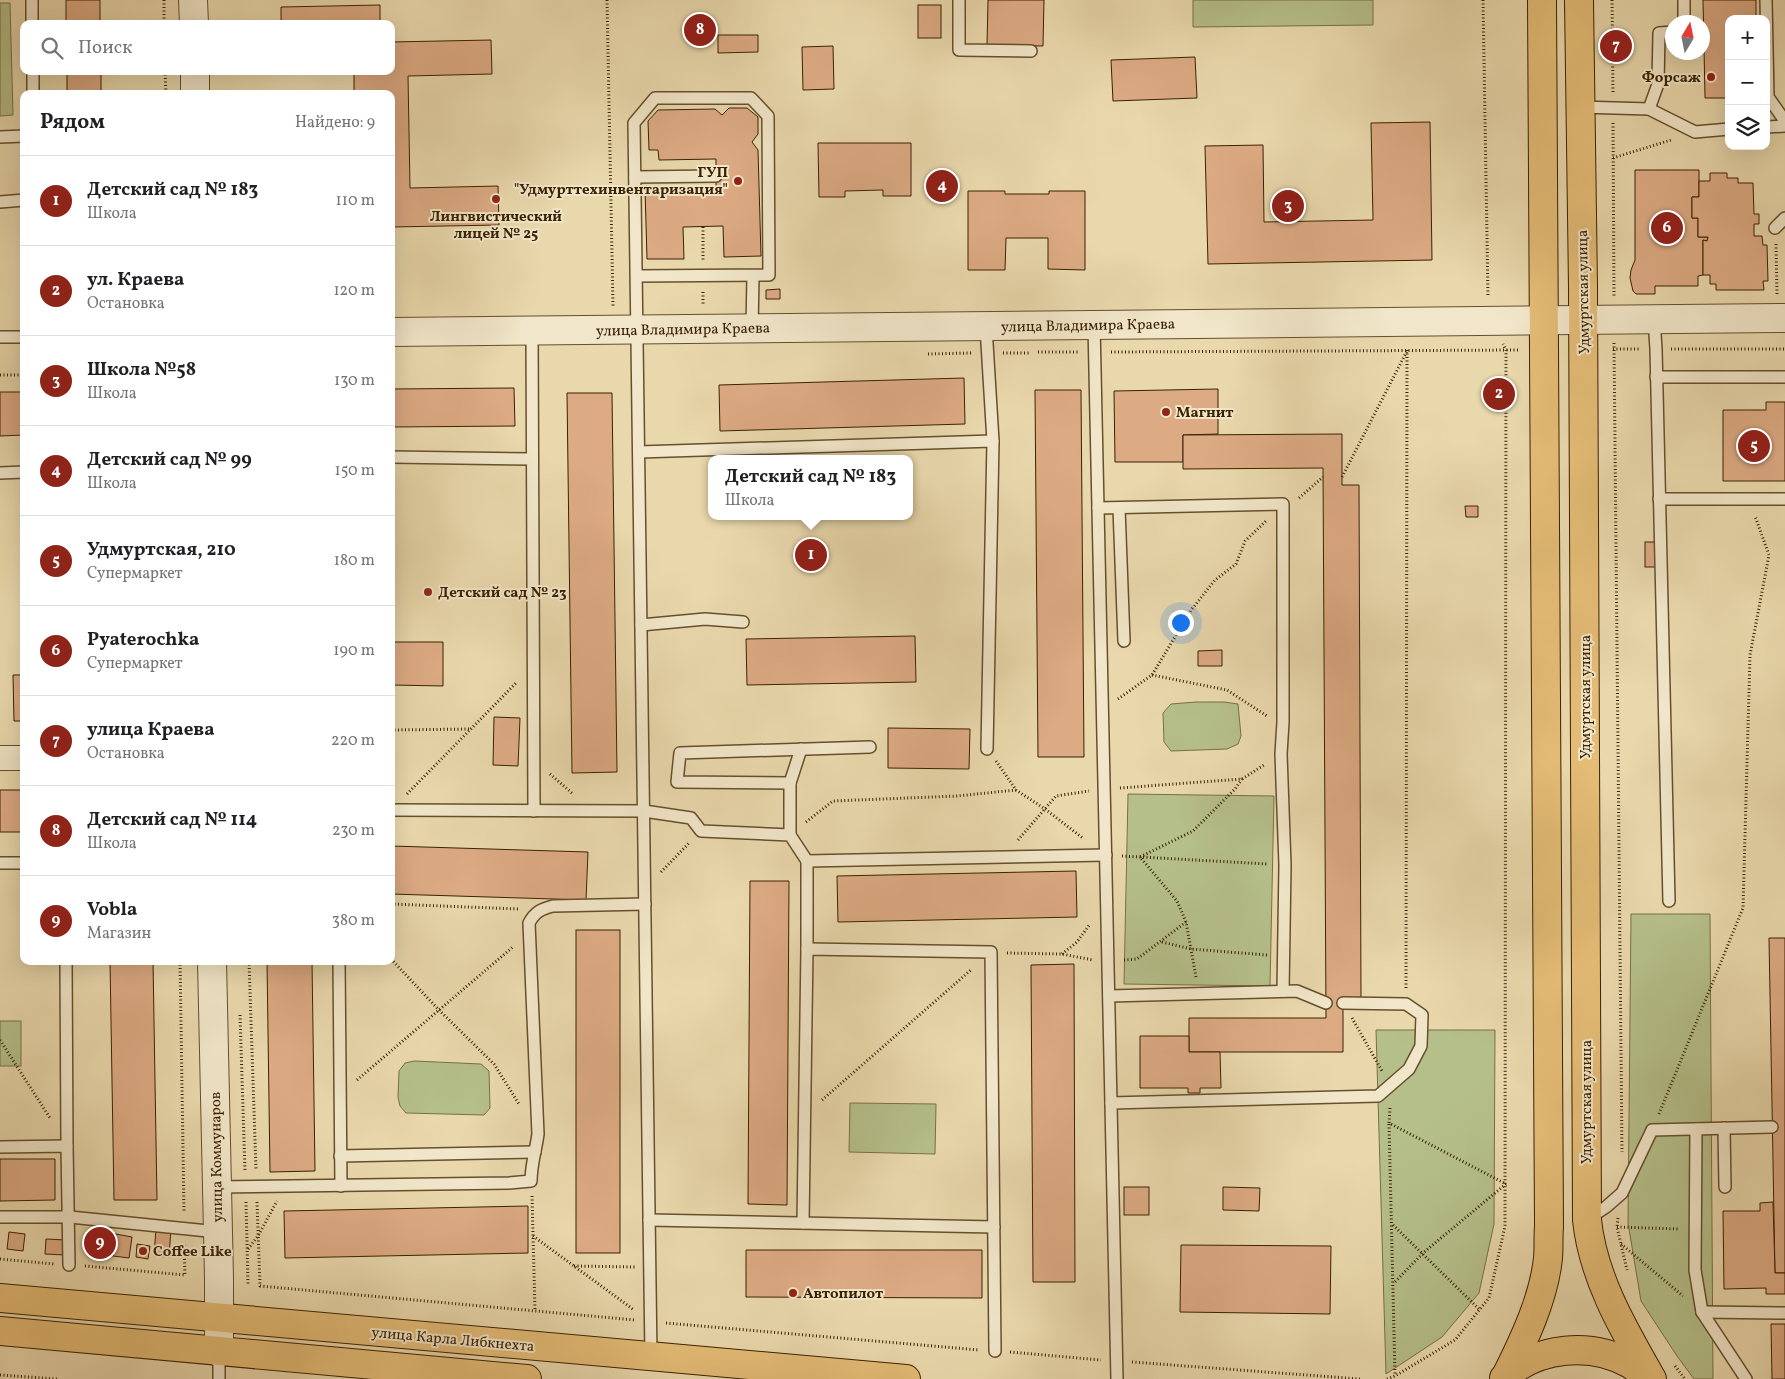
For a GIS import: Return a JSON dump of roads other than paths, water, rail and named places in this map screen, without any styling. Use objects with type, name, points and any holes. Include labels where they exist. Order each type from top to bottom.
[{"type":"main road","points":[[1502,1378],[1525,1337],[1538,1303],[1548,1260],[1542,0]]},
{"type":"main road","name":"Удмуртская улица","points":[[1579,0],[1583,320],[1587,1220],[1598,1268],[1614,1310],[1661,1370]]},
{"type":"main road","name":"улица Карла Либкнехта","points":[[0,1298],[906,1379]]},
{"type":"main road","points":[[0,1331],[511,1378]]},
{"type":"main road","points":[[1502,1378],[1534,1358],[1566,1350],[1600,1352],[1630,1364],[1648,1379]]},
{"type":"street","points":[[193,0],[194,20]]},
{"type":"street","points":[[195,75],[195,90]]},
{"type":"street","name":"улица Владимира Краева","points":[[395,332],[1614,320],[1654,319],[1781,308]]},
{"type":"street","points":[[0,758],[20,758]]},
{"type":"street","name":"улица Коммунаров","points":[[212,965],[220,1319],[219,1352]]},
{"type":"lane","points":[[32,0],[32,20]]},
{"type":"lane","points":[[958,0],[959,50],[1031,51]]},
{"type":"lane","points":[[1684,0],[1684,15]]},
{"type":"lane","points":[[1766,0],[1768,97],[1785,121]]},
{"type":"lane","points":[[1649,109],[1658,84],[1659,33],[1665,33]]},
{"type":"lane","points":[[33,75],[33,90]]},
{"type":"lane","points":[[637,276],[769,275],[764,174],[768,116],[751,98],[655,98],[634,123],[651,1356]]},
{"type":"lane","points":[[1580,107],[1649,109],[1695,132],[1725,130]]},
{"type":"lane","points":[[1770,127],[1785,126]]},
{"type":"lane","points":[[0,137],[20,136]]},
{"type":"lane","points":[[635,176],[716,176]]},
{"type":"lane","points":[[0,202],[20,200]]},
{"type":"lane","points":[[1775,228],[1785,218]]},
{"type":"lane","points":[[752,328],[753,276]]},
{"type":"lane","points":[[1654,319],[1668,901]]},
{"type":"lane","points":[[1094,324],[1117,1379]]},
{"type":"lane","points":[[986,327],[993,441],[987,748]]},
{"type":"lane","points":[[532,331],[534,811]]},
{"type":"lane","points":[[0,337],[20,337]]},
{"type":"lane","points":[[1656,377],[1785,377]]},
{"type":"lane","points":[[639,452],[993,441]]},
{"type":"lane","points":[[395,457],[532,459]]},
{"type":"lane","points":[[0,473],[20,472]]},
{"type":"lane","points":[[1659,499],[1785,499]]},
{"type":"lane","points":[[1098,508],[1283,504],[1283,722],[1281,754],[1285,865],[1283,991]]},
{"type":"lane","points":[[1119,508],[1124,641]]},
{"type":"lane","points":[[642,625],[705,620],[743,622]]},
{"type":"lane","points":[[790,783],[677,782],[680,753],[870,747]]},
{"type":"lane","points":[[800,749],[790,783],[790,835],[807,861],[803,1223]]},
{"type":"lane","points":[[395,810],[644,811],[691,818],[701,831],[790,835]]},
{"type":"lane","points":[[807,861],[1106,855]]},
{"type":"lane","points":[[0,863],[20,863]]},
{"type":"lane","points":[[217,1187],[509,1183],[531,1181],[538,1134],[529,924],[533,915],[540,909],[553,906],[645,904]]},
{"type":"lane","points":[[807,949],[991,952],[995,1351]]},
{"type":"lane","points":[[66,965],[69,1265]]},
{"type":"lane","points":[[339,965],[341,1186]]},
{"type":"lane","points":[[1109,996],[1298,990],[1326,1003]]},
{"type":"lane","points":[[1111,1103],[1378,1096],[1410,1069],[1421,1046],[1422,1015],[1406,1004],[1343,1003]]},
{"type":"lane","points":[[1587,1220],[1622,1193],[1652,1130],[1772,1127]]},
{"type":"lane","points":[[1724,1128],[1725,1186]]},
{"type":"lane","points":[[1696,1129],[1695,1270],[1702,1312],[1746,1379]]},
{"type":"lane","points":[[0,1147],[68,1146]]},
{"type":"lane","points":[[340,1156],[535,1152]]},
{"type":"lane","points":[[0,1217],[70,1217],[218,1232]]},
{"type":"lane","points":[[649,1220],[994,1227]]},
{"type":"lane","points":[[1702,1312],[1785,1312]]},
{"type":"lane","points":[[219,1352],[219,1379]]},
{"type":"place","name":"Детский сад № 114","points":[[700,30]]},
{"type":"place","name":"улица Краева","points":[[1616,46]]},
{"type":"place","name":"Форсаж","points":[[1711,77]]},
{"type":"place","name":"ГУП \"Удмурттехинвентаризация\"","points":[[738,181]]},
{"type":"place","name":"Детский сад № 99","points":[[942,186]]},
{"type":"place","name":"Лингвистический лицей № 25","points":[[496,199]]},
{"type":"place","name":"Школа №58","points":[[1288,206]]},
{"type":"place","name":"Pyaterochka","points":[[1667,228]]},
{"type":"place","name":"ул. Краева","points":[[1499,394]]},
{"type":"place","name":"Магнит","points":[[1166,412]]},
{"type":"place","name":"Удмуртская, 210","points":[[1754,446]]},
{"type":"place","name":"Детский сад № 183","points":[[811,555]]},
{"type":"place","name":"Детский сад № 23","points":[[428,592]]},
{"type":"place","name":"Vobla","points":[[100,1243]]},
{"type":"place","name":"Coffee Like","points":[[143,1251]]},
{"type":"place","name":"Автопилот","points":[[793,1293]]}]
